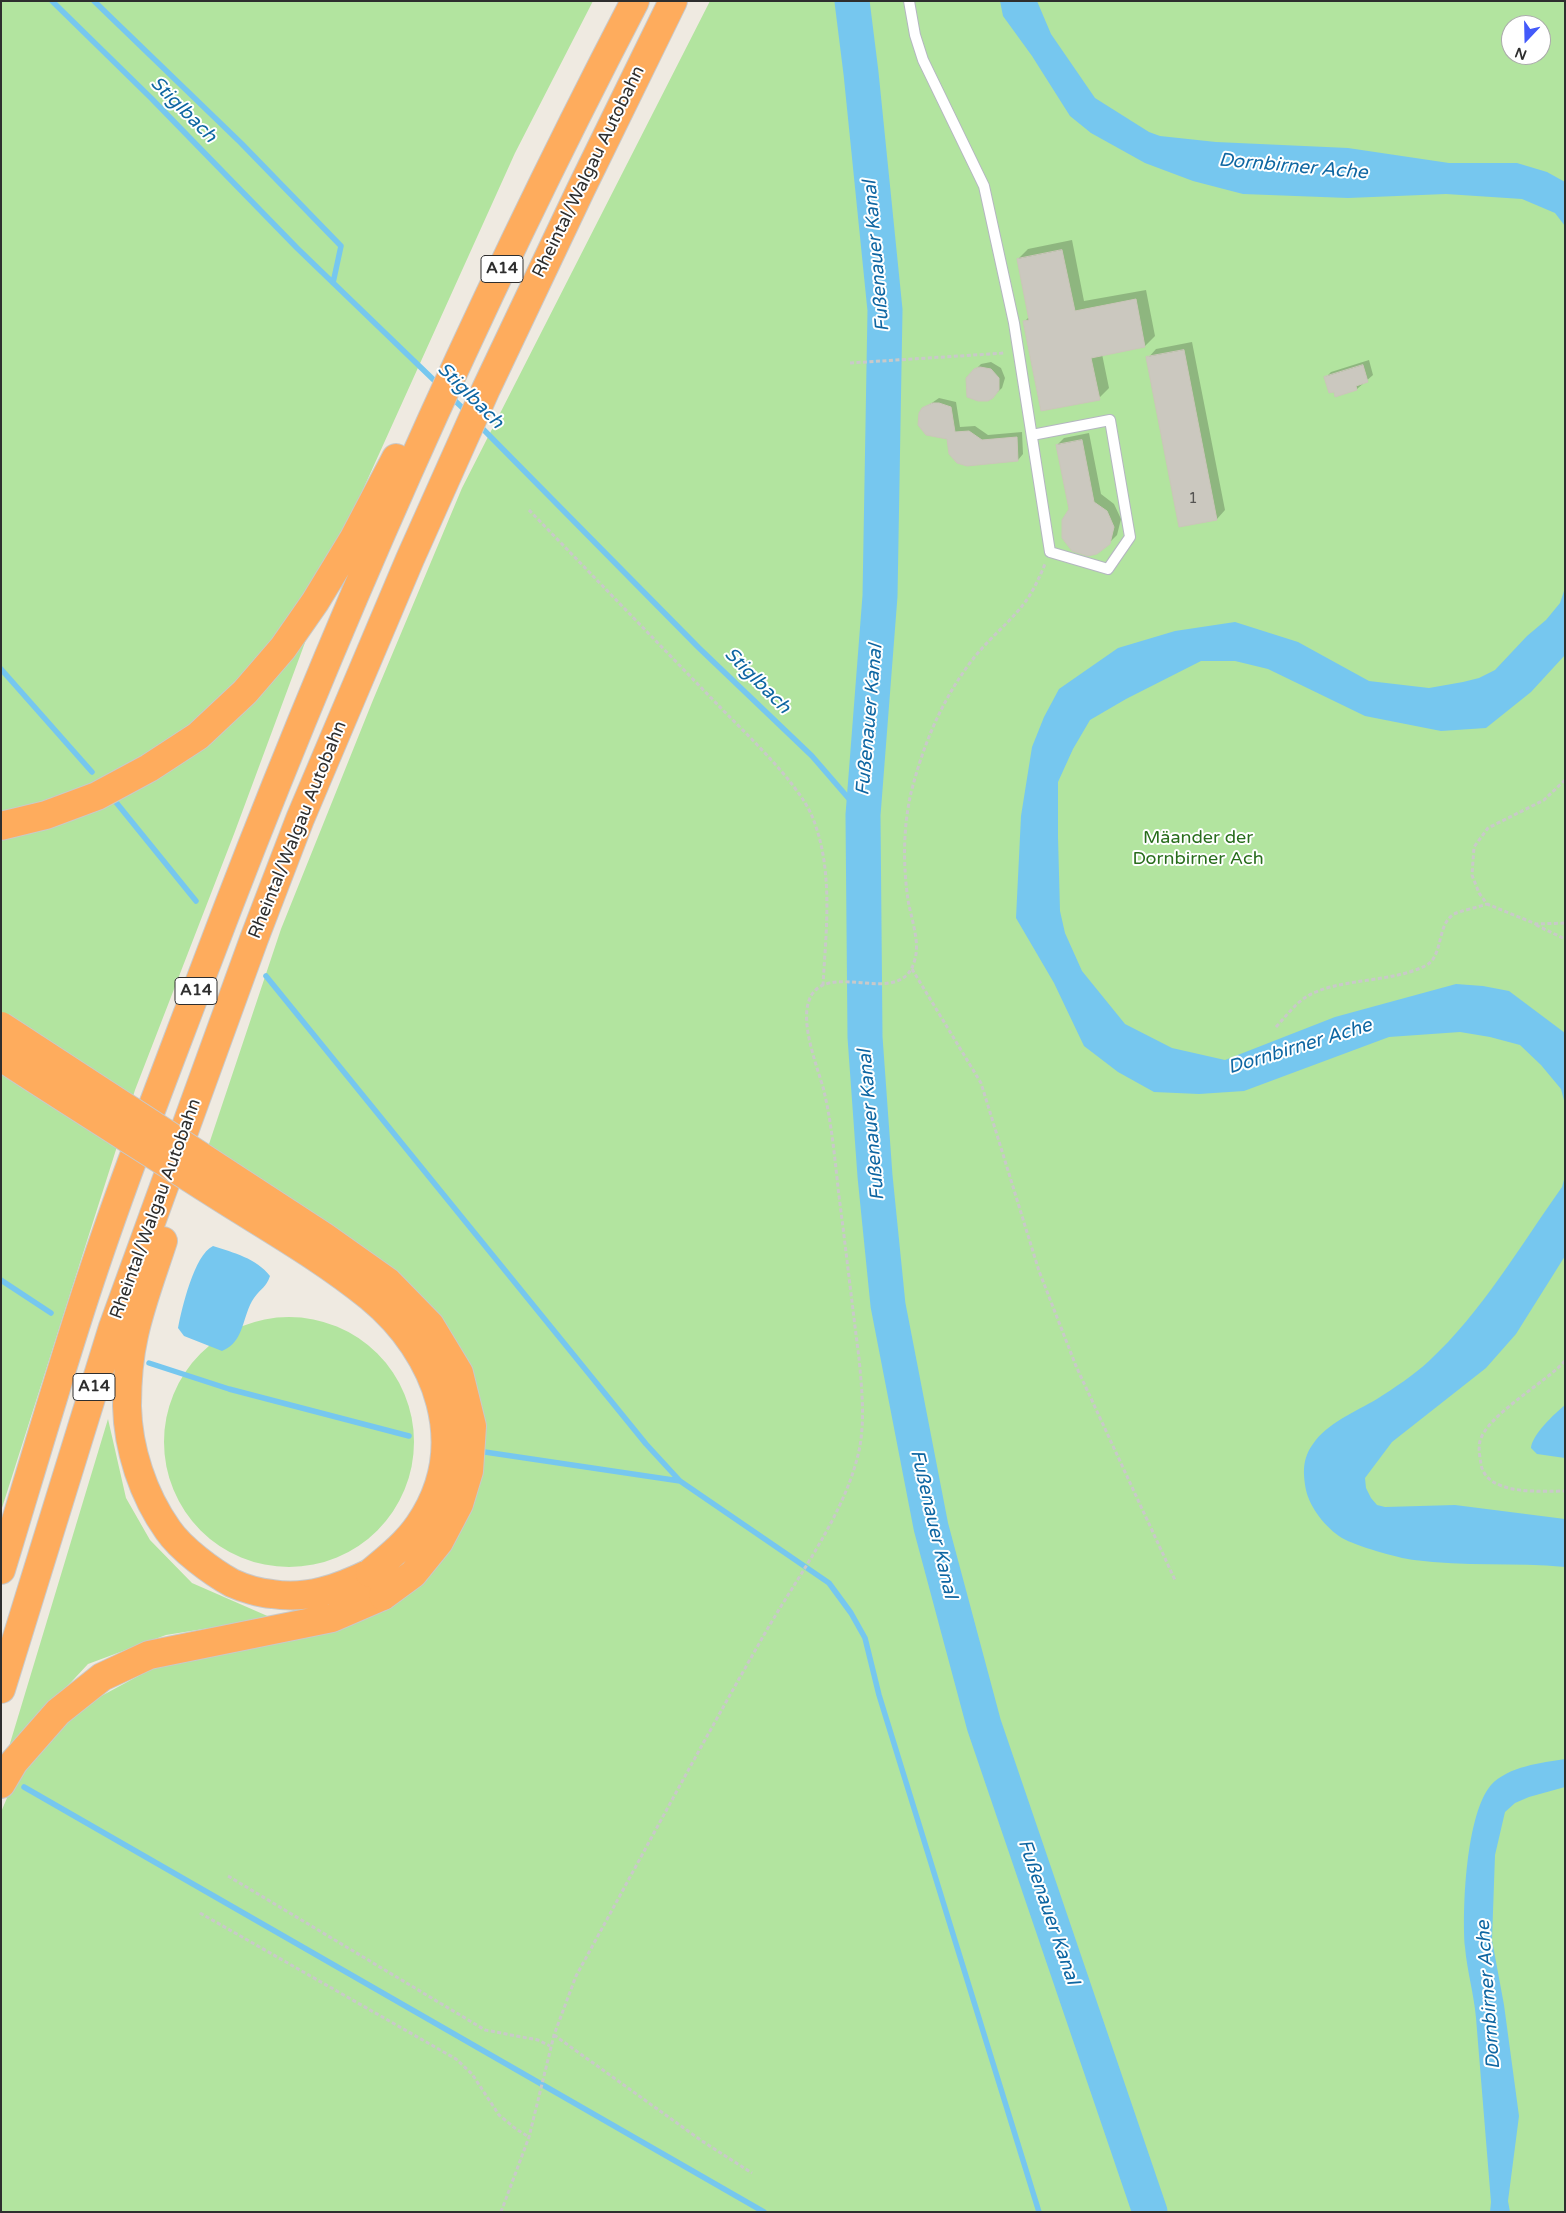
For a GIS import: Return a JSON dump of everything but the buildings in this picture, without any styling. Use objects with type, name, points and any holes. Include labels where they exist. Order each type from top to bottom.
[{"type":"highway","name":"Rheintal/Walgau Autobahn","points":[[1,1570],[87,1291],[164,1075],[260,822],[364,571],[455,367],[548,172],[635,1]]},
{"type":"highway","name":"Rheintal/Walgau Autobahn","points":[[1,1690],[113,1327],[254,939],[300,819],[410,559],[486,389],[580,189],[673,1]]},
{"type":"highway","points":[[1,826],[46,816],[98,796],[149,768],[198,736],[238,699],[283,648],[315,602],[354,538],[394,460],[429,425]]},
{"type":"highway","points":[[1,1026],[323,1236],[388,1282],[430,1325],[459,1373],[472,1426],[469,1471],[459,1504],[439,1542],[413,1574],[383,1596],[332,1618],[149,1655],[102,1677],[58,1712],[14,1762],[1,1784]]},
{"type":"highway","points":[[1,1057],[316,1258],[370,1297],[407,1334],[431,1372],[444,1414],[447,1451],[436,1494],[419,1525],[398,1550],[370,1573],[338,1588],[304,1595],[272,1594],[233,1584],[199,1561],[168,1532],[149,1497],[139,1472],[130,1437],[127,1406],[133,1335],[177,1194],[200,1089]]},
{"type":"lane","points":[[909,1],[915,35],[923,60],[958,128],[984,186],[1018,352],[1050,552],[1108,570],[1130,537],[1110,420],[1032,435]]},
{"type":"path","points":[[850,363],[1018,352]]},
{"type":"path","points":[[529,510],[751,739],[794,788],[812,816],[824,858],[826,919],[823,985]]},
{"type":"path","points":[[501,2212],[529,2137],[550,2046],[576,1976],[796,1579],[830,1525],[844,1496],[856,1462],[862,1433],[862,1393],[859,1358],[832,1136],[824,1093],[807,1028],[807,1006],[813,993],[823,985],[834,982],[893,983],[905,978],[912,969],[916,948],[905,878],[904,854],[910,796],[919,764],[944,702],[973,659],[1019,610],[1036,586],[1050,552]]},
{"type":"path","points":[[1565,780],[1544,800],[1488,828],[1474,847],[1472,875],[1479,893],[1486,904],[1536,924],[1565,939]]},
{"type":"path","points":[[1276,1026],[1306,997],[1319,991],[1395,976],[1427,965],[1435,957],[1445,925],[1453,914],[1486,904]]},
{"type":"path","points":[[1536,924],[1565,923]]},
{"type":"path","points":[[912,969],[981,1083],[1039,1271],[1076,1366],[1175,1580]]},
{"type":"path","points":[[1563,1491],[1528,1491],[1498,1484],[1481,1469],[1479,1452],[1480,1441],[1490,1425],[1565,1361]]},
{"type":"path","points":[[228,1876],[485,2030],[538,2040],[550,2046]]},
{"type":"path","points":[[200,1912],[456,2060],[472,2074],[499,2115],[529,2137]]},
{"type":"path","points":[[554,2035],[702,2141],[752,2173]]},
{"type":"green space","points":[[1,1],[593,1],[515,153],[356,505],[234,834],[135,1090],[1,1511]]},
{"type":"green space","name":"Mäander der Dornbirner Ach","points":[[710,1],[1565,1],[1565,2212],[1,2212],[1,1812],[21,1765],[68,1714],[166,1661],[429,1575],[458,1537],[474,1501],[482,1426],[208,1147],[281,929],[373,700],[462,488]]},
{"type":"green space","points":[[289,1317],[313,1319],[337,1326],[368,1345],[386,1363],[405,1394],[412,1418],[414,1442],[412,1466],[405,1490],[386,1521],[368,1539],[337,1558],[313,1565],[289,1567],[265,1565],[241,1558],[210,1539],[192,1521],[173,1490],[166,1466],[164,1442],[166,1418],[173,1394],[192,1363],[210,1345],[241,1326],[265,1319]]},
{"type":"green space","points":[[108,1419],[126,1498],[150,1540],[192,1583],[272,1618],[166,1635],[88,1664],[8,1750]]},
{"type":"water","name":"Dornbirner Ache","points":[[1000,1],[1037,1],[1051,34],[1095,98],[1149,132],[1160,136],[1216,142],[1348,148],[1449,163],[1517,163],[1547,172],[1565,182],[1565,226],[1555,213],[1522,199],[1446,194],[1348,198],[1243,194],[1193,181],[1145,163],[1091,133],[1070,116],[1032,56],[1003,16]]},
{"type":"water","name":"Dornbirner Ache","points":[[1565,588],[1565,655],[1531,692],[1486,728],[1441,731],[1365,716],[1268,669],[1235,661],[1201,661],[1126,699],[1090,720],[1073,749],[1058,782],[1058,837],[1060,911],[1065,933],[1082,971],[1125,1024],[1172,1048],[1225,1060],[1335,1017],[1456,984],[1483,986],[1509,991],[1565,1033],[1565,1104],[1561,1089],[1541,1065],[1520,1045],[1460,1032],[1389,1037],[1244,1091],[1199,1094],[1154,1092],[1118,1072],[1084,1046],[1054,983],[1016,918],[1021,816],[1032,747],[1044,717],[1059,689],[1118,648],[1175,631],[1235,622],[1298,642],[1369,681],[1429,688],[1463,682],[1479,678],[1495,670],[1527,636],[1546,620],[1560,603]]},
{"type":"water","points":[[1565,1176],[1565,1256],[1516,1334],[1486,1368],[1392,1442],[1365,1478],[1366,1488],[1371,1498],[1377,1505],[1385,1507],[1455,1505],[1565,1519],[1565,1567],[1414,1560],[1357,1545],[1342,1538],[1330,1529],[1320,1517],[1308,1497],[1304,1472],[1309,1450],[1326,1430],[1404,1381],[1448,1342],[1500,1278],[1562,1187]]},
{"type":"water","points":[[213,1246],[251,1260],[270,1276],[267,1283],[250,1305],[239,1335],[229,1347],[222,1351],[184,1336],[178,1328],[195,1271],[206,1251]]},
{"type":"water","points":[[1565,1405],[1565,1458],[1537,1454],[1531,1448],[1535,1437]]},
{"type":"water","name":"Dornbirner Ache","points":[[1565,1759],[1565,1787],[1529,1797],[1515,1803],[1505,1812],[1495,1855],[1492,1940],[1504,2005],[1519,2116],[1508,2201],[1510,2212],[1490,2212],[1491,2202],[1476,2018],[1465,1947],[1464,1910],[1467,1863],[1476,1817],[1491,1785],[1516,1769]]},
{"type":"waterway","name":"Stiglbach","points":[[52,1],[151,98],[297,248],[439,385]]},
{"type":"waterway","points":[[94,1],[241,143],[341,246],[333,283]]},
{"type":"waterway","name":"Fußenauer Kanal","points":[[852,1],[885,310],[880,596],[863,815],[865,1037],[875,1176],[888,1305],[931,1527],[984,1725],[1150,2212]]},
{"type":"waterway","name":"Stiglbach","points":[[451,397],[468,413]]},
{"type":"waterway","name":"Stiglbach","points":[[479,425],[699,648],[812,756],[863,815]]},
{"type":"waterway","points":[[1,669],[92,772]]},
{"type":"waterway","points":[[115,801],[196,901]]},
{"type":"waterway","points":[[266,976],[646,1444],[680,1481],[829,1583],[851,1613],[865,1638],[879,1695],[1039,2212]]},
{"type":"waterway","points":[[1,1280],[51,1313]]},
{"type":"waterway","points":[[149,1363],[229,1389],[409,1436]]},
{"type":"waterway","points":[[478,1451],[680,1481]]},
{"type":"waterway","points":[[24,1787],[764,2212]]}]
